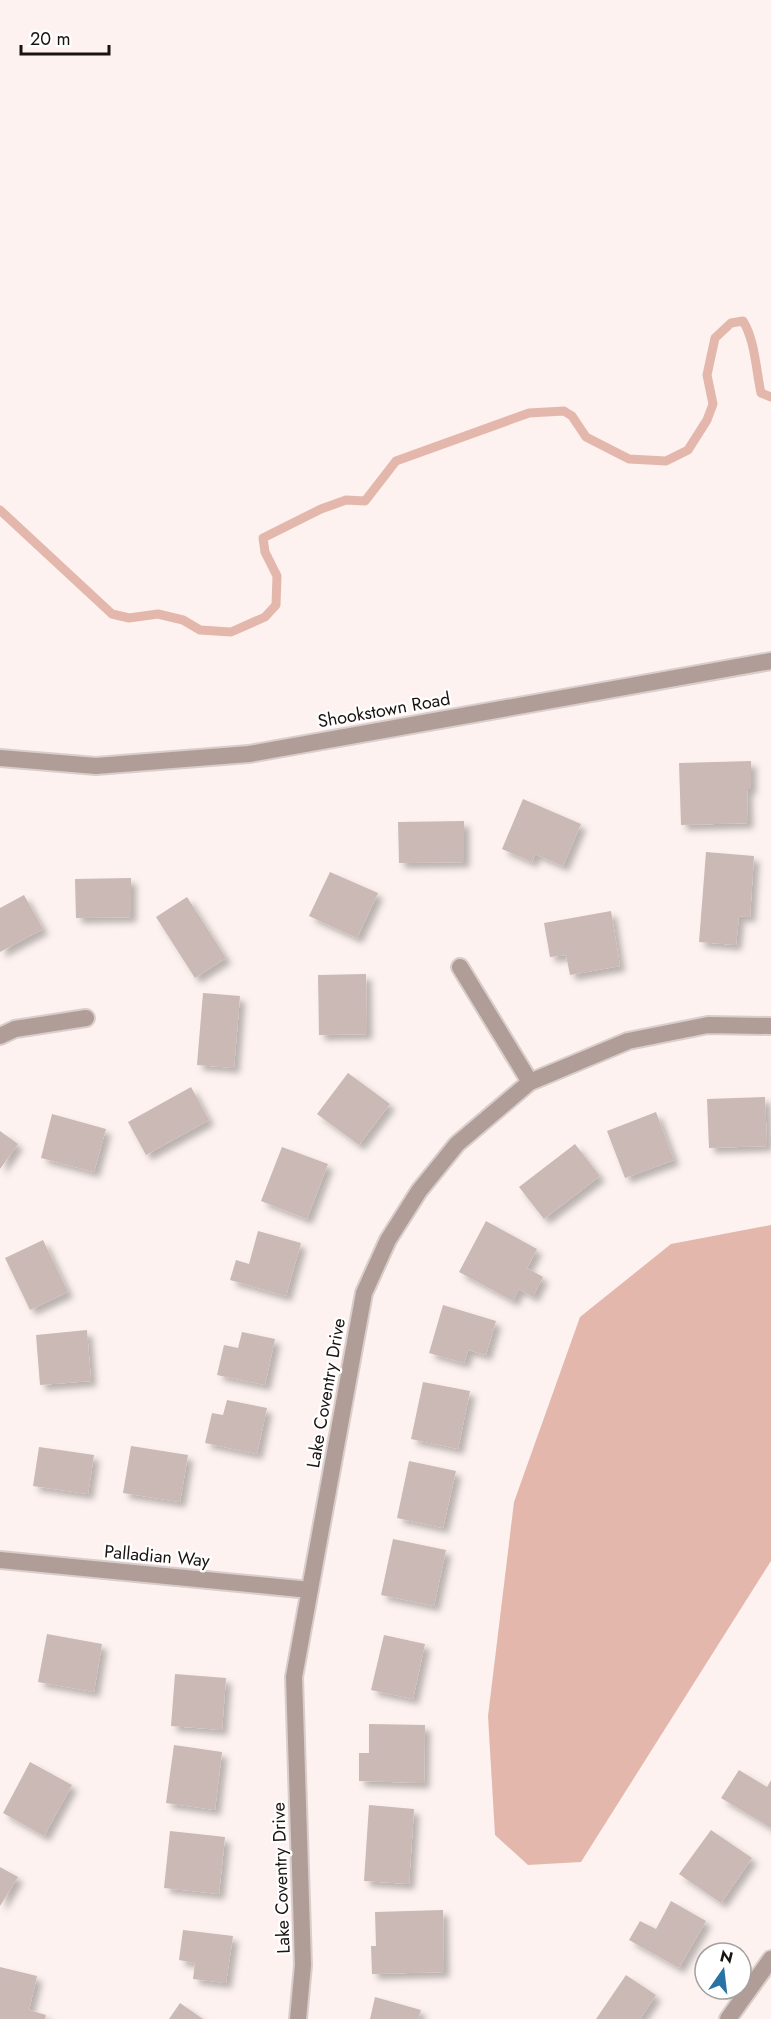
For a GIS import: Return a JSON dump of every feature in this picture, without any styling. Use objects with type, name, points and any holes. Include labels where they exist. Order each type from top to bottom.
[{"type":"street","name":"Shookstown Road","points":[[0,758],[96,766],[249,754],[771,661]]},
{"type":"street","points":[[460,967],[530,1083]]},
{"type":"street","points":[[0,1036],[15,1029],[86,1018]]},
{"type":"street","name":"Lake Coventry Drive","points":[[298,2019],[303,1965],[294,1677],[364,1293],[388,1240],[419,1191],[457,1144],[530,1083],[628,1041],[708,1025],[771,1026]]},
{"type":"street","name":"Palladian Way","points":[[0,1560],[310,1590]]},
{"type":"street","points":[[728,2019],[771,1959]]},
{"type":"shaded area","points":[[771,1225],[771,1561],[581,1862],[528,1865],[495,1835],[488,1716],[514,1502],[580,1317],[671,1244]]},
{"type":"building","points":[[751,761],[751,789],[747,789],[748,823],[681,825],[679,763]]},
{"type":"building","points":[[523,799],[581,824],[563,866],[535,854],[532,862],[502,849]]},
{"type":"building","points":[[464,821],[464,862],[399,863],[398,822]]},
{"type":"building","points":[[706,852],[754,856],[750,917],[739,916],[736,945],[699,942]]},
{"type":"building","points":[[330,872],[378,893],[357,938],[309,916]]},
{"type":"building","points":[[131,878],[131,917],[76,918],[75,879]]},
{"type":"building","points":[[24,895],[43,929],[0,952],[0,908]]},
{"type":"building","points":[[187,897],[226,958],[195,978],[156,917]]},
{"type":"building","points":[[611,911],[620,966],[570,975],[566,955],[550,957],[544,923]]},
{"type":"building","points":[[366,974],[367,1034],[319,1035],[318,975]]},
{"type":"building","points":[[203,993],[240,996],[234,1068],[197,1065]]},
{"type":"building","points":[[348,1073],[390,1104],[359,1145],[317,1114]]},
{"type":"building","points":[[191,1087],[209,1120],[146,1155],[128,1122]]},
{"type":"building","points":[[765,1097],[767,1146],[709,1148],[707,1099]]},
{"type":"building","points":[[656,1112],[674,1160],[625,1178],[607,1131]]},
{"type":"building","points":[[52,1114],[106,1129],[94,1172],[41,1158]]},
{"type":"building","points":[[0,1131],[18,1144],[0,1169]]},
{"type":"building","points":[[575,1144],[600,1176],[544,1219],[519,1187]]},
{"type":"building","points":[[282,1147],[328,1164],[307,1219],[261,1201]]},
{"type":"building","points":[[486,1221],[537,1249],[527,1268],[543,1277],[533,1297],[519,1289],[513,1301],[459,1272]]},
{"type":"building","points":[[258,1231],[301,1243],[286,1296],[230,1280],[236,1260],[249,1264]]},
{"type":"building","points":[[43,1240],[68,1292],[30,1310],[5,1258]]},
{"type":"building","points":[[443,1305],[496,1321],[486,1355],[468,1350],[464,1363],[429,1353]]},
{"type":"building","points":[[87,1330],[91,1381],[40,1385],[36,1335]]},
{"type":"building","points":[[242,1332],[275,1339],[265,1385],[217,1375],[224,1345],[238,1348]]},
{"type":"building","points":[[423,1382],[470,1391],[458,1449],[411,1439]]},
{"type":"building","points":[[227,1400],[267,1408],[257,1454],[205,1443],[212,1413],[223,1415]]},
{"type":"building","points":[[131,1446],[188,1455],[180,1502],[123,1493]]},
{"type":"building","points":[[39,1447],[94,1455],[88,1494],[33,1486]]},
{"type":"building","points":[[409,1461],[456,1471],[443,1528],[397,1518]]},
{"type":"building","points":[[393,1539],[446,1550],[434,1606],[381,1595]]},
{"type":"building","points":[[47,1634],[102,1644],[94,1692],[38,1682]]},
{"type":"building","points":[[384,1635],[425,1644],[413,1699],[371,1690]]},
{"type":"building","points":[[175,1674],[226,1678],[222,1730],[171,1726]]},
{"type":"building","points":[[369,1724],[425,1725],[424,1783],[359,1781],[359,1753],[369,1753]]},
{"type":"building","points":[[174,1745],[222,1752],[215,1810],[166,1803]]},
{"type":"building","points":[[30,1762],[72,1785],[44,1836],[3,1813]]},
{"type":"building","points":[[739,1770],[767,1787],[771,1780],[771,1828],[721,1798]]},
{"type":"building","points":[[369,1805],[414,1809],[409,1884],[364,1881]]},
{"type":"building","points":[[711,1830],[752,1858],[721,1903],[679,1874]]},
{"type":"building","points":[[170,1831],[225,1837],[219,1894],[164,1888]]},
{"type":"building","points":[[0,1867],[18,1877],[0,1906]]},
{"type":"building","points":[[671,1901],[706,1921],[679,1968],[629,1940],[640,1921],[656,1929]]},
{"type":"building","points":[[443,1910],[444,1972],[372,1974],[371,1946],[376,1946],[375,1912]]},
{"type":"building","points":[[183,1930],[233,1936],[226,1983],[193,1979],[195,1963],[179,1960]]},
{"type":"building","points":[[0,1967],[37,1976],[29,2010],[46,2015],[45,2019],[0,2019]]},
{"type":"building","points":[[626,1975],[656,1995],[640,2019],[596,2019]]},
{"type":"building","points":[[375,1997],[421,2010],[418,2019],[370,2019]]},
{"type":"building","points":[[180,2003],[203,2019],[169,2019]]},
{"type":"waterway","points":[[0,510],[112,614],[129,618],[158,614],[183,620],[200,630],[231,632],[265,617],[276,605],[277,576],[265,552],[263,538],[321,509],[346,500],[365,501],[396,461],[529,413],[564,411],[572,416],[586,437],[629,459],[666,461],[688,450],[707,420],[713,404],[707,375],[715,338],[731,323],[743,321],[753,346],[761,393],[771,397]]}]
